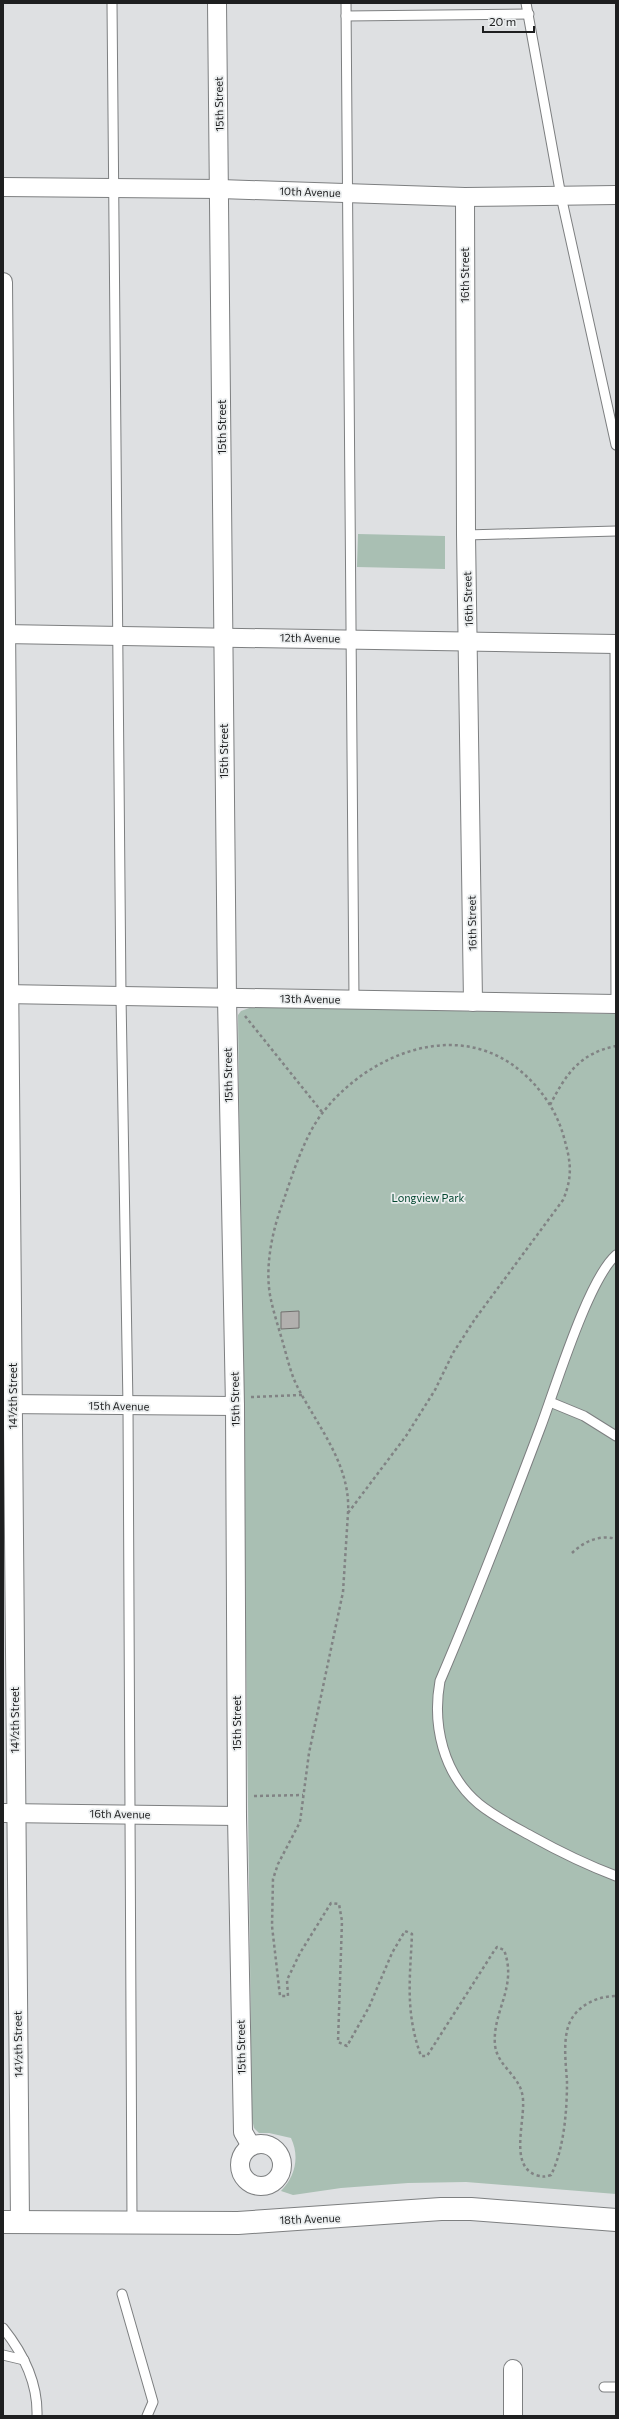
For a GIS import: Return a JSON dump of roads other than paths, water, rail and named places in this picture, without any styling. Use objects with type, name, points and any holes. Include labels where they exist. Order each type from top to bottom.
[{"type":"street","name":"15th Street","points":[[217,3],[227,998],[235,1402],[237,1816],[243,2132],[251,2146]]},
{"type":"street","name":"10th Avenue","points":[[3,187],[220,189],[465,197],[616,195]]},
{"type":"street","name":"16th Street","points":[[465,197],[466,535],[470,641],[473,1002]]},
{"type":"street","name":"14½th Street","points":[[3,282],[11,2222]]},
{"type":"street","name":"12th Avenue","points":[[5,634],[224,636],[615,644]]},
{"type":"street","name":"13th Avenue","points":[[7,994],[616,1004]]},
{"type":"street","name":"15th Avenue","points":[[8,1404],[128,1406],[235,1402]]},
{"type":"street","name":"16th Avenue","points":[[9,1813],[237,1816]]},
{"type":"street","name":"18th Avenue","points":[[11,2222],[132,2221],[238,2223],[441,2209],[616,2220]]},
{"type":"street","points":[[513,2369],[514,2416]]},
{"type":"lane","points":[[112,3],[122,996],[128,1406],[132,2221]]},
{"type":"lane","points":[[346,3],[354,1000]]},
{"type":"lane","points":[[526,3],[561,196],[616,445]]},
{"type":"lane","points":[[346,16],[529,14]]},
{"type":"lane","points":[[466,535],[616,531]]},
{"type":"lane","points":[[615,644],[616,1004]]},
{"type":"lane","points":[[616,1255],[610,1260],[584,1310],[550,1402],[440,1682],[436,1704],[438,1724],[444,1752],[451,1770],[478,1803],[503,1821],[559,1851],[616,1876]]},
{"type":"lane","points":[[550,1402],[590,1419],[616,1436]]},
{"type":"lane","points":[[122,2294],[153,2402],[147,2416]]},
{"type":"lane","points":[[3,2328],[24,2360],[34,2387],[37,2416]]},
{"type":"lane","points":[[3,2355],[24,2360]]},
{"type":"lane","points":[[604,2387],[616,2387]]},
{"type":"park label","name":"Longview Park","points":[[428,1198]]}]
